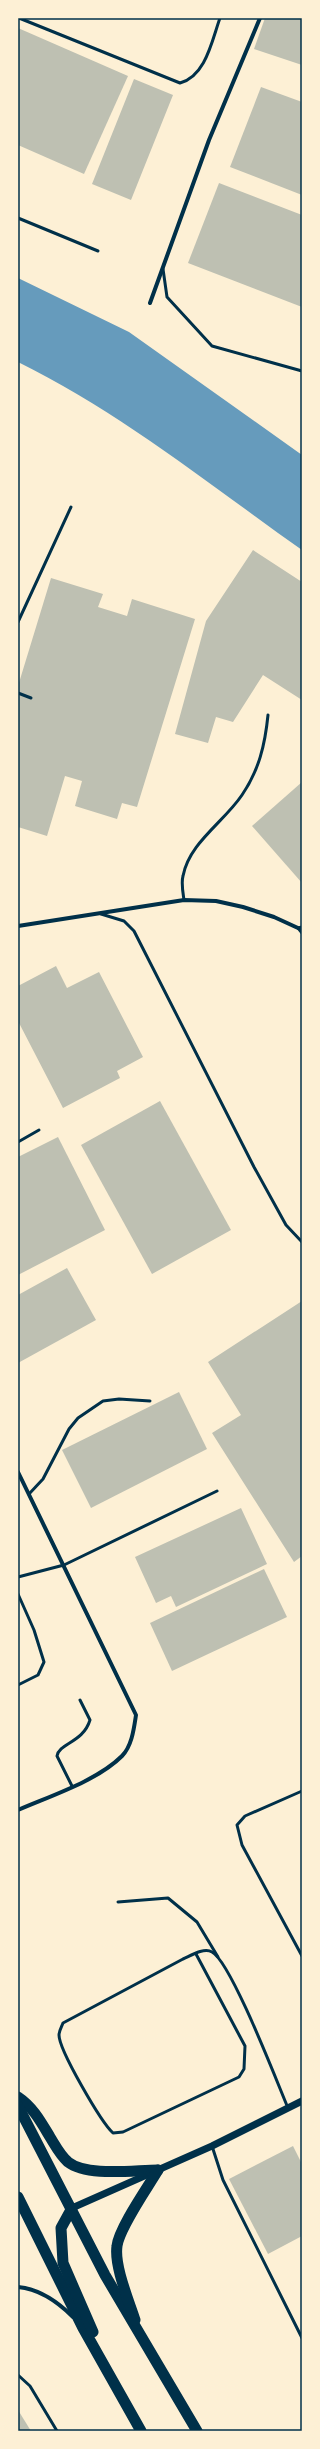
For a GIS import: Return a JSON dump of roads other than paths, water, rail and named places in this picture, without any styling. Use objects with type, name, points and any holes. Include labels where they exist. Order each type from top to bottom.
[{"type":"highway","points":[[18,2097],[28,2104],[68,2162],[82,2169],[114,2171],[158,2170]]},
{"type":"highway","points":[[18,2106],[72,2208],[105,2275],[141,2339],[197,2431]]},
{"type":"highway","points":[[141,2339],[120,2267],[116,2246],[125,2225],[158,2170]]},
{"type":"highway","points":[[18,2198],[84,2328],[141,2431]]},
{"type":"highway","points":[[72,2208],[61,2228],[63,2263],[122,2396]]},
{"type":"street","points":[[150,303],[209,140],[260,18]]},
{"type":"street","points":[[18,926],[184,900],[216,901],[243,907],[274,917],[300,928]]},
{"type":"street","points":[[18,1472],[136,1715],[133,1735],[123,1755],[101,1772],[18,1810]]},
{"type":"street","points":[[72,2208],[212,2146],[302,2101]]},
{"type":"street","points":[[18,2287],[38,2291],[63,2307],[84,2328]]},
{"type":"lane","points":[[19,18],[180,83],[189,81],[202,67],[220,18]]},
{"type":"lane","points":[[18,218],[98,251]]},
{"type":"lane","points":[[162,267],[167,297],[212,346],[302,371]]},
{"type":"lane","points":[[18,622],[71,507]]},
{"type":"lane","points":[[18,693],[31,698]]},
{"type":"lane","points":[[184,900],[182,877],[188,860],[206,836],[234,806],[258,768],[265,743],[268,716]]},
{"type":"lane","points":[[99,914],[124,920],[134,931],[254,1167],[286,1225],[302,1242]]},
{"type":"lane","points":[[300,928],[302,933]]},
{"type":"lane","points":[[18,1142],[39,1130]]},
{"type":"lane","points":[[29,1494],[43,1479],[69,1429],[78,1418],[103,1401],[119,1399],[150,1401]]},
{"type":"lane","points":[[18,1578],[64,1565],[217,1491]]},
{"type":"lane","points":[[18,1594],[34,1630],[44,1662],[38,1675],[18,1685]]},
{"type":"lane","points":[[72,1786],[57,1756],[60,1748],[78,1738],[86,1731],[90,1720],[80,1700]]},
{"type":"lane","points":[[302,1790],[245,1816],[237,1825],[242,1845],[302,1956]]},
{"type":"lane","points":[[118,1902],[168,1898],[197,1922],[222,1962],[254,2024],[288,2108]]},
{"type":"lane","points":[[196,1954],[245,2046],[244,2070],[238,2077],[123,2132],[112,2133],[94,2108],[64,2051],[59,2035],[63,2023],[196,1954],[206,1950],[212,1952],[222,1962]]},
{"type":"lane","points":[[212,2146],[223,2180],[302,2338]]},
{"type":"lane","points":[[18,2375],[30,2386],[57,2431]]},
{"type":"water","points":[[18,278],[129,332],[302,455],[302,550],[164,450],[128,426],[56,382],[18,362]]}]
